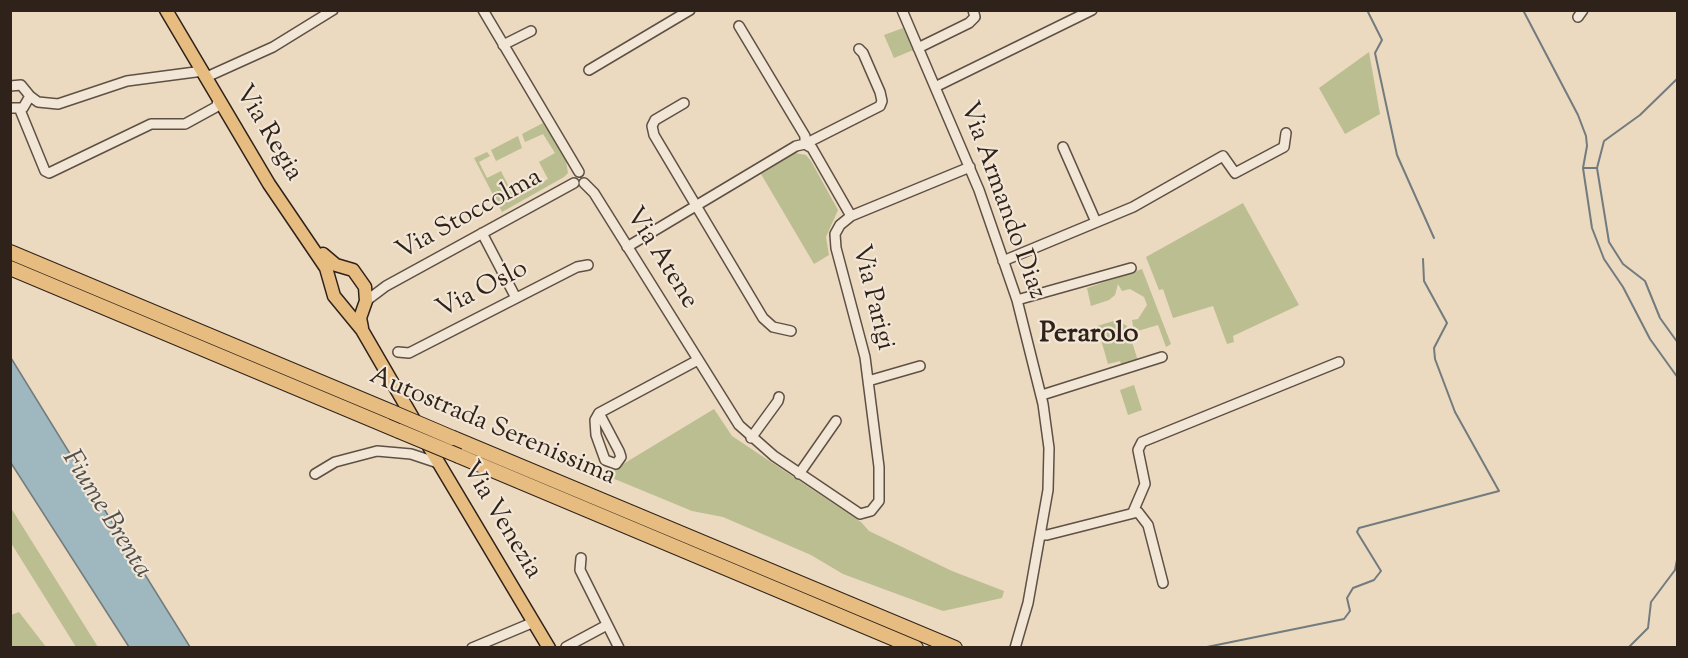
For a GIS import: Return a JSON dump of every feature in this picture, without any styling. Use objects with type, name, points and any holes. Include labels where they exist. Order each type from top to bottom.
[{"type":"highway","name":"Autostrada Serenissima","points":[[10,252],[955,648]]},
{"type":"highway","name":"Autostrada Serenissima","points":[[10,268],[916,648]]},
{"type":"main road","name":"Via Regia","points":[[166,10],[265,167],[322,252],[330,262],[353,270],[362,281],[367,292],[362,330]]},
{"type":"main road","name":"Via Regia","points":[[173,10],[219,99],[269,184],[326,268],[334,296],[362,330],[394,386]]},
{"type":"main road","points":[[328,279],[331,273],[341,267]]},
{"type":"main road","points":[[344,308],[354,311],[364,304]]},
{"type":"main road","name":"Via Venezia","points":[[394,386],[549,648]]},
{"type":"street","points":[[11,85],[25,87],[30,96],[38,102],[58,104],[128,81],[207,73],[273,47],[333,10]]},
{"type":"street","name":"Via Atene","points":[[483,10],[579,172],[585,175],[584,183],[594,193],[734,418],[751,438],[856,513],[871,511]]},
{"type":"street","points":[[589,70],[690,10]]},
{"type":"street","name":"Via Armando Diaz","points":[[902,10],[970,167],[1017,300],[1042,395],[1050,467],[1028,603],[1015,648]]},
{"type":"street","points":[[918,48],[969,23],[975,17],[973,10]]},
{"type":"street","name":"Via Armando Diaz","points":[[935,87],[1092,10]]},
{"type":"street","points":[[739,26],[805,136],[805,144]]},
{"type":"street","points":[[503,45],[531,31]]},
{"type":"street","points":[[627,247],[796,146],[805,144],[882,103],[877,85],[859,49]]},
{"type":"street","points":[[30,96],[26,106],[15,109],[47,172],[151,124],[185,124],[216,107],[219,99]]},
{"type":"street","points":[[684,103],[655,120],[652,129],[766,322],[781,331],[791,331]]},
{"type":"street","points":[[1219,146],[1235,173],[1284,147],[1286,133]]},
{"type":"street","points":[[805,144],[812,148],[851,216]]},
{"type":"street","points":[[1063,147],[1096,222]]},
{"type":"street","points":[[1003,261],[1133,207],[1223,156]]},
{"type":"street","name":"Via Parigi","points":[[871,511],[879,501],[879,475],[868,381],[865,357],[835,243],[838,229],[851,216],[970,167]]},
{"type":"street","points":[[579,172],[573,176],[574,183],[579,185],[584,183]]},
{"type":"street","name":"Via Stoccolma","points":[[364,304],[386,286],[574,183]]},
{"type":"street","points":[[482,233],[516,298]]},
{"type":"street","name":"Via Oslo","points":[[398,352],[409,353],[578,267],[588,265]]},
{"type":"street","points":[[1017,300],[1131,268]]},
{"type":"street","name":"Via Stoccolma","points":[[362,281],[374,287],[386,286]]},
{"type":"street","points":[[1042,395],[1162,357]]},
{"type":"street","points":[[599,413],[621,457],[616,464],[610,464],[605,460],[596,435],[595,420],[599,413],[698,360]]},
{"type":"street","points":[[1133,512],[1145,484],[1138,450],[1142,442],[1339,362]]},
{"type":"street","name":"Via Parigi","points":[[868,381],[920,366]]},
{"type":"street","points":[[751,438],[778,401],[778,397]]},
{"type":"street","points":[[799,474],[836,421]]},
{"type":"street","points":[[315,474],[335,462],[377,451],[411,454],[435,462],[438,460]]},
{"type":"street","points":[[1040,534],[1047,535],[1138,512],[1145,519],[1163,583]]},
{"type":"street","name":"Via Venezia","points":[[581,558],[580,570],[619,648]]},
{"type":"street","points":[[472,648],[534,622]]},
{"type":"street","points":[[566,647],[607,625]]},
{"type":"green space","points":[[903,28],[913,50],[894,58],[884,35]]},
{"type":"green space","points":[[1369,52],[1380,114],[1345,134],[1319,88]]},
{"type":"green space","points":[[543,123],[566,161],[568,173],[502,212],[474,158],[487,152],[490,156],[479,162],[487,178],[501,171],[514,197],[548,179],[539,162],[555,153],[543,134],[525,142],[522,134]]},
{"type":"green space","points":[[518,136],[522,148],[496,161],[491,150]]},
{"type":"green space","points":[[795,153],[806,155],[811,161],[838,210],[826,237],[829,255],[814,264],[761,174]]},
{"type":"green space","points":[[1243,203],[1299,305],[1233,336],[1234,342],[1227,344],[1213,306],[1173,318],[1163,289],[1159,290],[1146,257]]},
{"type":"green space","points":[[1142,269],[1171,344],[1166,347],[1158,325],[1134,332],[1132,320],[1138,319],[1147,305],[1144,297],[1130,289],[1122,291],[1118,284],[1115,295],[1109,300],[1091,306],[1087,288]]},
{"type":"green space","points":[[1117,320],[1127,326],[1138,361],[1122,367],[1120,361],[1108,364],[1097,326]]},
{"type":"green space","points":[[1134,385],[1142,410],[1128,415],[1120,390]]},
{"type":"green space","points":[[714,409],[732,436],[861,522],[869,531],[952,571],[1004,591],[1002,598],[943,611],[843,574],[811,555],[723,517],[692,511],[605,475]]},
{"type":"green space","points":[[11,508],[98,647],[76,647],[11,543]]},
{"type":"green space","points":[[19,612],[46,647],[11,647],[11,615]]},
{"type":"water","name":"Fiume Brenta","points":[[11,358],[190,647],[129,647],[11,463]]},
{"type":"waterway","points":[[1367,10],[1382,40],[1375,53],[1397,155],[1434,238]]},
{"type":"waterway","points":[[1523,10],[1578,115],[1586,136],[1587,146],[1583,168],[1592,228],[1604,259],[1623,287],[1650,339],[1678,378]]},
{"type":"waterway","points":[[1678,78],[1640,115],[1604,141],[1597,168],[1609,242],[1623,264],[1645,281],[1660,318],[1678,343]]},
{"type":"waterway","points":[[1583,168],[1597,168]]},
{"type":"waterway","points":[[1202,648],[1344,619],[1350,611],[1347,598],[1353,588],[1374,580],[1381,571],[1357,532],[1359,528],[1499,491],[1455,412],[1435,359],[1434,348],[1447,323],[1424,281],[1423,259]]},
{"type":"waterway","points":[[1628,648],[1648,628],[1651,602],[1675,570],[1678,555]]},
{"type":"district","name":"Perarolo","points":[[1089,336]]}]
